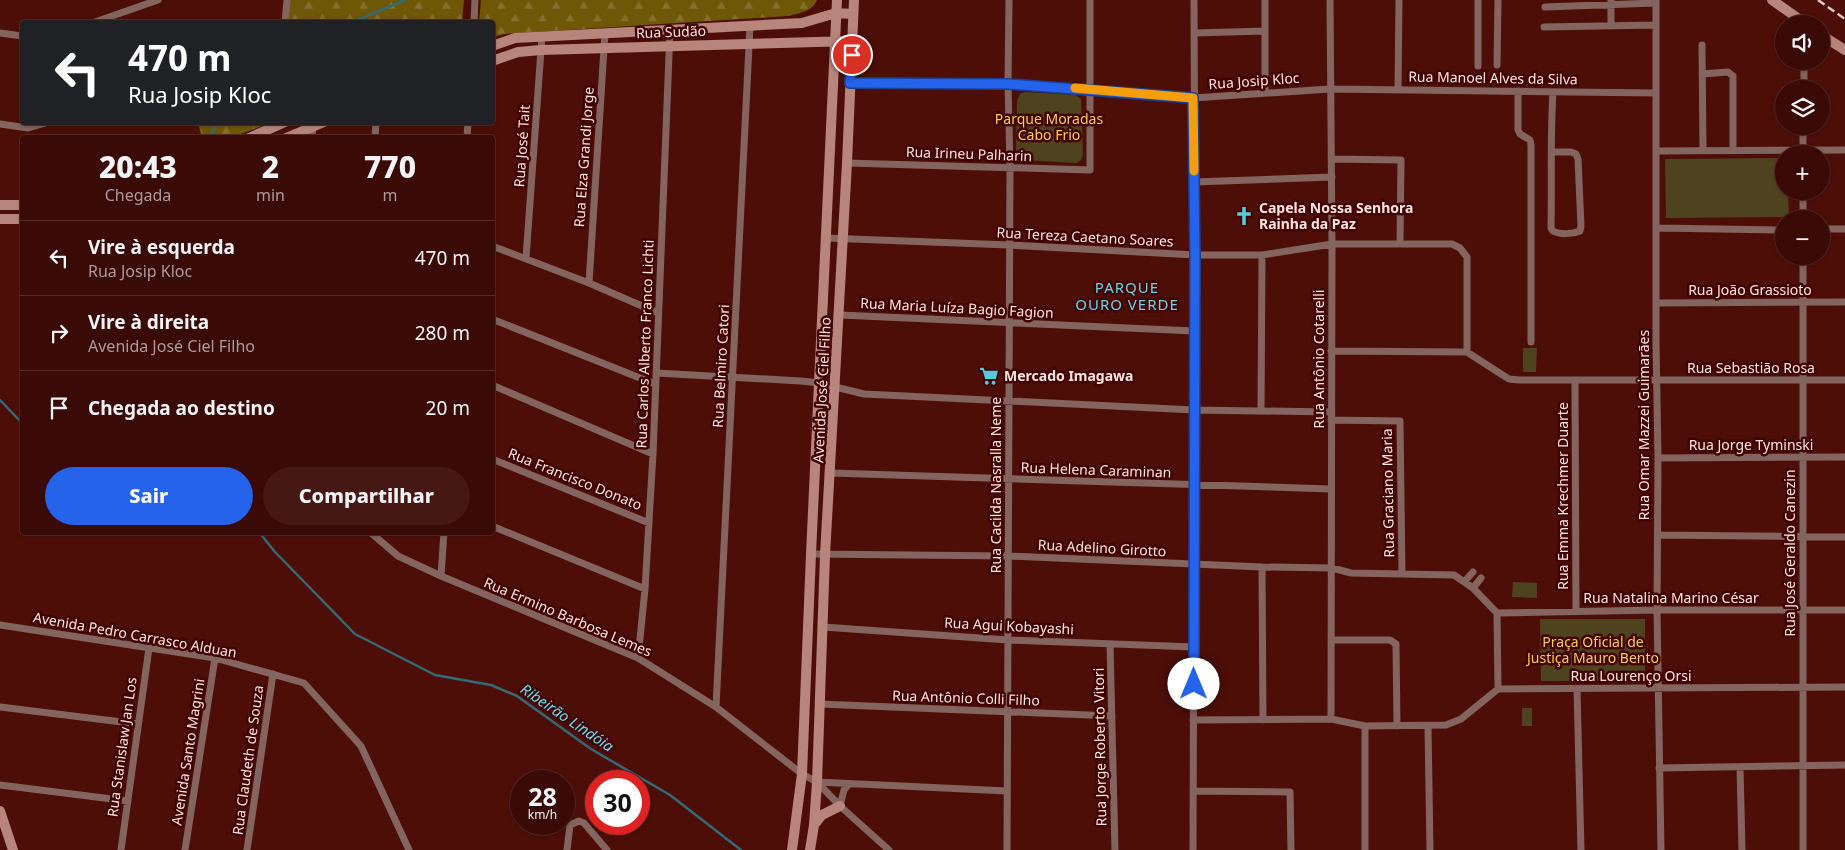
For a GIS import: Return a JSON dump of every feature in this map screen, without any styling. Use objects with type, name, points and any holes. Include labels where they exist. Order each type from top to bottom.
[{"type":"street","points":[[101,20],[158,0]]},
{"type":"street","points":[[285,20],[287,0]]},
{"type":"street","points":[[474,20],[475,0]]},
{"type":"street","name":"Avenida José Ciel Filho","points":[[792,850],[802,774],[810,554],[837,0]]},
{"type":"street","name":"Avenida José Ciel Filho","points":[[810,850],[818,782],[825,555],[848,163],[854,0]]},
{"type":"street","name":"Rua Cacilda Nasralla Neme","points":[[1007,850],[1009,0]]},
{"type":"street","points":[[1089,89],[1090,0]]},
{"type":"street","points":[[1193,850],[1194,0]]},
{"type":"street","points":[[1265,0],[1265,93]]},
{"type":"street","name":"Rua Antônio Cotarelli","points":[[1330,0],[1332,159],[1331,719]]},
{"type":"street","points":[[1398,90],[1399,0]]},
{"type":"street","points":[[1478,0],[1478,66]]},
{"type":"street","points":[[1497,65],[1498,0]]},
{"type":"street","points":[[1772,0],[1794,15]]},
{"type":"street","points":[[1545,7],[1611,2],[1656,2]]},
{"type":"street","points":[[1611,2],[1611,26]]},
{"type":"street","name":"Rua Omar Mazzei Guimarães","points":[[1656,2],[1657,610],[1661,850]]},
{"type":"street","name":"Rua Sudão","points":[[495,45],[515,38],[802,23],[836,13],[853,14]]},
{"type":"street","points":[[1544,28],[1656,25]]},
{"type":"street","name":"Rua Belmiro Catori","points":[[716,706],[750,26]]},
{"type":"street","name":"Rua Carlos Alberto Franco Lichti","points":[[638,658],[645,590],[653,454],[670,30]]},
{"type":"street","points":[[1194,33],[1265,31]]},
{"type":"street","points":[[0,33],[20,36]]},
{"type":"street","name":"Rua Elza Grandi Jorge","points":[[589,283],[604,33]]},
{"type":"street","name":"Rua José Tait","points":[[526,258],[542,36]]},
{"type":"street","name":"Rua Sudão","points":[[495,59],[518,52],[541,50],[750,43],[852,42]]},
{"type":"street","points":[[1832,43],[1845,50]]},
{"type":"street","points":[[1832,43],[1845,55]]},
{"type":"street","points":[[1702,45],[1704,150]]},
{"type":"street","points":[[1702,74],[1728,72],[1733,76],[1733,150]]},
{"type":"street","name":"Rua Josip Kloc","points":[[850,83],[1008,84],[1193,98],[1330,89]]},
{"type":"street","name":"Rua Irineu Palharin","points":[[848,163],[1090,170],[1089,89]]},
{"type":"street","name":"Rua Manoel Alves da Silva","points":[[1330,89],[1656,93]]},
{"type":"street","points":[[1518,91],[1518,130],[1520,134],[1530,140],[1531,145],[1531,342]]},
{"type":"street","points":[[1552,152],[1570,152],[1576,154],[1578,159],[1581,226],[1580,231],[1576,233],[1557,233],[1551,228],[1552,152],[1553,92]]},
{"type":"street","points":[[0,124],[28,128],[38,125]]},
{"type":"street","points":[[256,135],[278,125]]},
{"type":"street","points":[[295,135],[312,129]]},
{"type":"street","points":[[1830,151],[1845,150]]},
{"type":"street","points":[[1656,151],[1775,151]]},
{"type":"street","points":[[1332,159],[1401,160],[1400,244]]},
{"type":"street","points":[[1194,182],[1332,177]]},
{"type":"street","points":[[0,205],[20,205]]},
{"type":"street","points":[[0,219],[20,220]]},
{"type":"street","points":[[1657,228],[1775,230]]},
{"type":"street","points":[[1830,229],[1845,228]]},
{"type":"street","name":"Rua Tereza Caetano Soares","points":[[826,238],[1195,255],[1262,255],[1332,244],[1452,244],[1460,248],[1467,256],[1467,352]]},
{"type":"street","points":[[495,247],[658,312]]},
{"type":"street","points":[[1261,410],[1262,255]]},
{"type":"street","name":"Rua José Geraldo Canezin","points":[[1802,850],[1803,265]]},
{"type":"street","name":"Rua João Grassioto","points":[[1656,302],[1845,302]]},
{"type":"street","name":"Rua Maria Luíza Bagio Fagion","points":[[840,315],[1194,331]]},
{"type":"street","points":[[495,320],[656,384]]},
{"type":"street","points":[[1331,351],[1467,352]]},
{"type":"street","name":"Rua Sebastião Rosa","points":[[1467,352],[1510,378],[1575,381],[1845,380]]},
{"type":"street","points":[[656,373],[819,383],[864,394],[1194,410],[1331,412]]},
{"type":"street","name":"Rua Emma Krechmer Duarte","points":[[1575,381],[1576,612]]},
{"type":"street","points":[[495,386],[653,454]]},
{"type":"street","name":"Rua Graciano Maria","points":[[1331,420],[1400,421],[1402,574]]},
{"type":"street","name":"Rua Jorge Tyminski","points":[[1658,458],[1845,457]]},
{"type":"street","name":"Rua Francisco Donato","points":[[495,459],[648,523]]},
{"type":"street","name":"Rua Helena Caraminan","points":[[831,473],[1331,489]]},
{"type":"street","points":[[495,527],[645,590]]},
{"type":"street","name":"Rua Ermino Barbosa Lemes","points":[[374,535],[398,556],[441,576],[638,658],[716,706],[802,774],[818,782],[840,806],[889,850]]},
{"type":"street","points":[[441,576],[444,535]]},
{"type":"street","points":[[1658,535],[1845,537]]},
{"type":"street","name":"Rua Adelino Girotto","points":[[810,554],[1008,556],[1262,567],[1332,568],[1350,573],[1454,575],[1473,588],[1497,613]]},
{"type":"street","points":[[1262,567],[1263,720]]},
{"type":"street","points":[[1465,582],[1473,572]]},
{"type":"street","points":[[1473,588],[1481,578]]},
{"type":"street","name":"Rua Natalina Marino César","points":[[1497,613],[1657,610],[1845,610]]},
{"type":"street","points":[[1193,720],[1331,719],[1365,726],[1428,726],[1446,725],[1456,722],[1498,689],[1497,613]]},
{"type":"street","name":"Avenida Pedro Carrasco Alduan","points":[[0,625],[214,658],[304,683],[360,746],[409,850]]},
{"type":"street","name":"Rua Agui Kobayashi","points":[[823,627],[1008,640],[1194,647]]},
{"type":"street","points":[[1331,640],[1390,640],[1396,644],[1397,726]]},
{"type":"street","name":"Rua Jorge Roberto Vitori","points":[[1110,644],[1115,850]]},
{"type":"street","name":"Rua Stanislaw Jan Los","points":[[120,850],[149,648]]},
{"type":"street","name":"Avenida Santo Magrini","points":[[185,850],[214,658]]},
{"type":"street","name":"Rua Claudeth de Souza","points":[[247,850],[273,674]]},
{"type":"street","name":"Rua Lourenço Orsi","points":[[1498,689],[1845,688]]},
{"type":"street","points":[[1577,689],[1581,850]]},
{"type":"street","name":"Rua Antônio Colli Filho","points":[[820,704],[1112,716]]},
{"type":"street","points":[[0,707],[138,724]]},
{"type":"street","points":[[1365,726],[1365,850]]},
{"type":"street","points":[[1428,726],[1430,850]]},
{"type":"street","points":[[1659,768],[1845,766]]},
{"type":"street","points":[[1740,767],[1742,850]]},
{"type":"street","points":[[818,782],[1007,792]]},
{"type":"street","points":[[814,825],[822,815],[840,806],[844,790],[849,784]]},
{"type":"street","points":[[0,785],[128,801]]},
{"type":"street","points":[[1193,791],[1290,792],[1291,850]]},
{"type":"street","points":[[0,812],[12,850]]},
{"type":"street","points":[[567,850],[570,825],[575,821],[584,823],[608,850]]},
{"type":"green space","points":[[290,0],[464,0],[462,20],[288,20]]},
{"type":"green space","points":[[481,0],[817,0],[809,10],[788,16],[505,34],[495,36],[495,20],[479,20]]},
{"type":"green space","name":"Parque Moradas Cabo Frio","points":[[1025,92],[1075,95],[1081,99],[1083,155],[1081,160],[1076,163],[1024,160],[1019,158],[1016,153],[1017,101],[1020,94]]},
{"type":"green space","points":[[199,125],[265,125],[238,135],[201,135]]},
{"type":"green space","points":[[1775,158],[1775,200],[1788,200],[1789,210],[1775,210],[1775,217],[1666,218],[1665,159]]},
{"type":"green space","points":[[1523,348],[1537,348],[1536,372],[1523,372]]},
{"type":"green space","points":[[1513,582],[1537,583],[1537,598],[1512,597]]},
{"type":"green space","name":"Praça Oficial de Justiça Mauro Bento","points":[[1540,619],[1645,619],[1645,681],[1541,681]]},
{"type":"green space","points":[[1522,708],[1532,708],[1532,726],[1522,726]]},
{"type":"waterway","points":[[358,20],[405,0]]},
{"type":"waterway","points":[[210,135],[217,125]]},
{"type":"waterway","name":"Ribeirão Lindóia","points":[[0,400],[20,421]]},
{"type":"waterway","name":"Ribeirão Lindóia","points":[[261,535],[275,552],[355,634],[435,675],[491,685],[517,696],[591,749],[670,795],[741,850]]},
{"type":"railway","points":[[1818,0],[1845,19]]},
{"type":"slow traffic","points":[[1075,88],[1193,98],[1194,171]]},
{"type":"place","name":"Capela Nossa Senhora Rainha da Paz","points":[[1244,216]]},
{"type":"place","name":"Mercado Imagawa","points":[[989,376]]},
{"type":"district","name":"PARQUE OURO VERDE","points":[[1127,296]]},
{"type":"route","points":[[852,55],[850,83],[1008,84],[1193,98],[1195,255],[1194,684]]}]
